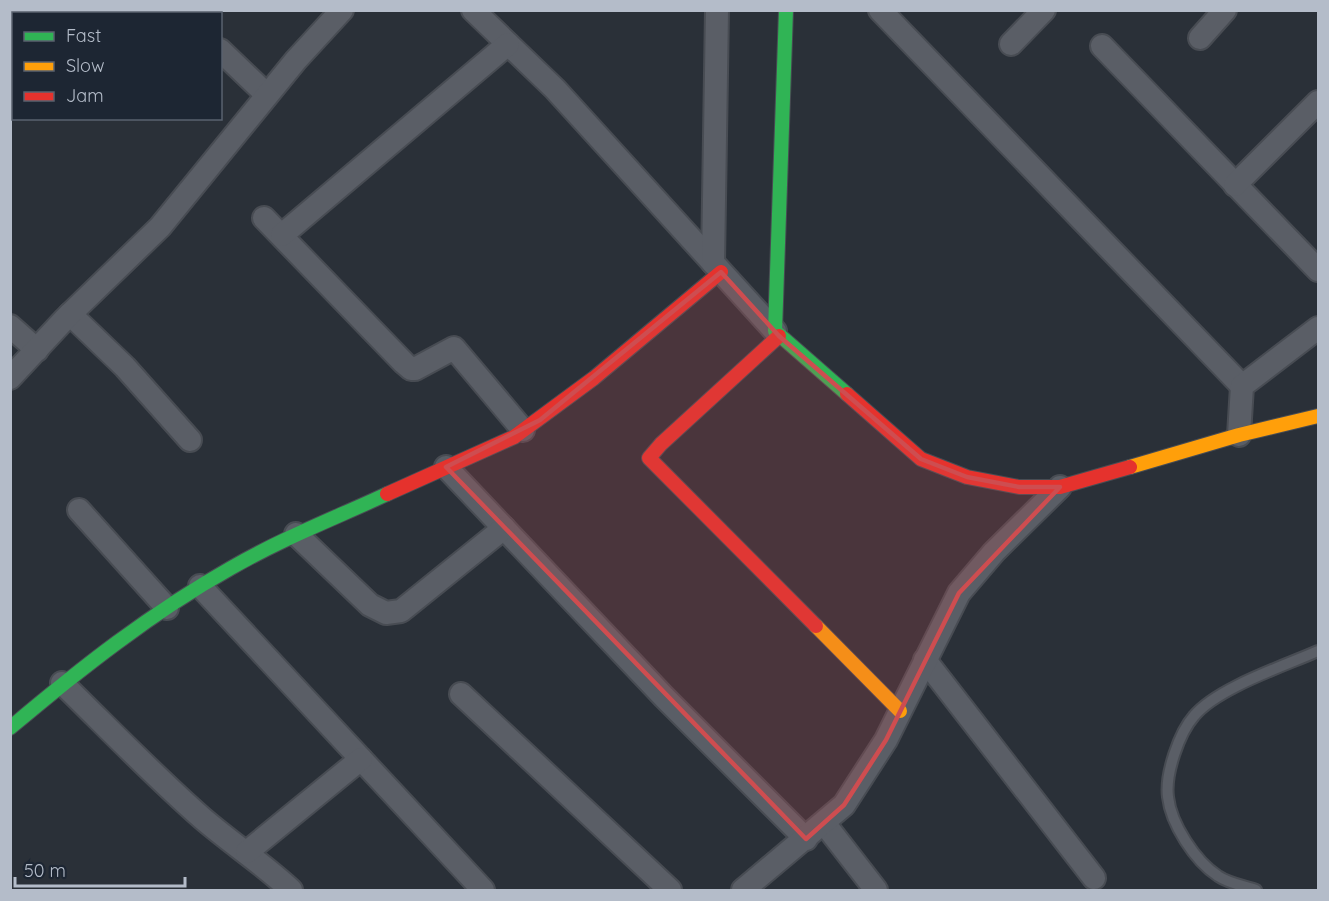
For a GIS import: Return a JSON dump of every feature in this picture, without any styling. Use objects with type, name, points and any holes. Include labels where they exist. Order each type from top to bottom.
[{"type":"street","points":[[10,378],[70,314],[160,227],[296,60],[342,10]]},
{"type":"street","points":[[473,10],[555,88],[777,334],[921,459],[967,477],[1018,487],[1060,487],[1239,435],[1318,416]]},
{"type":"street","points":[[10,728],[62,683],[200,586],[237,563],[523,430],[573,396],[717,268],[717,10]]},
{"type":"street","points":[[880,10],[1242,386],[1239,435]]},
{"type":"street","points":[[1011,44],[1044,10]]},
{"type":"street","points":[[1200,38],[1225,10]]},
{"type":"street","points":[[786,11],[777,334],[649,458],[900,711]]},
{"type":"street","points":[[282,235],[508,44]]},
{"type":"street","points":[[1102,46],[1318,270]]},
{"type":"street","points":[[222,52],[267,95]]},
{"type":"street","points":[[1235,184],[1318,102]]},
{"type":"street","points":[[264,218],[411,369],[453,348],[523,430]]},
{"type":"street","points":[[70,314],[125,367],[190,440]]},
{"type":"street","points":[[10,326],[37,350]]},
{"type":"street","points":[[1242,386],[1318,328]]},
{"type":"street","points":[[446,467],[664,698],[806,839]]},
{"type":"street","points":[[743,891],[844,805],[886,740],[958,593],[994,552],[1060,487]]},
{"type":"street","points":[[79,510],[168,608]]},
{"type":"street","points":[[296,534],[370,605],[386,613],[401,611],[504,528]]},
{"type":"street","points":[[200,586],[483,891]]},
{"type":"street","points":[[925,660],[1094,878]]},
{"type":"street","points":[[62,683],[180,798],[269,869],[291,891]]},
{"type":"street","points":[[461,694],[670,891]]},
{"type":"street","points":[[247,852],[361,759]]},
{"type":"street","points":[[824,823],[876,891]]},
{"type":"lane","points":[[1256,891],[1218,876],[1192,851],[1175,824],[1167,796],[1171,767],[1181,737],[1194,715],[1217,697],[1240,685],[1318,651]]},
{"type":"highlighted area","points":[[721,272],[779,336],[921,459],[967,477],[1019,487],[1060,487],[959,593],[886,740],[844,805],[806,839],[446,467],[540,420]]},
{"type":"traffic: fast","points":[[786,10],[775,331],[847,394]]},
{"type":"traffic: fast","points":[[10,728],[117,643],[201,585],[269,548],[387,494]]},
{"type":"traffic: slow","points":[[1130,467],[1239,435],[1318,416]]},
{"type":"traffic: slow","points":[[816,626],[900,711]]},
{"type":"traffic: jam","points":[[387,494],[514,437],[594,378],[721,272]]},
{"type":"traffic: jam","points":[[779,336],[661,444],[649,458],[816,626]]},
{"type":"traffic: jam","points":[[847,394],[921,459],[967,477],[1019,487],[1060,487],[1130,467]]}]
